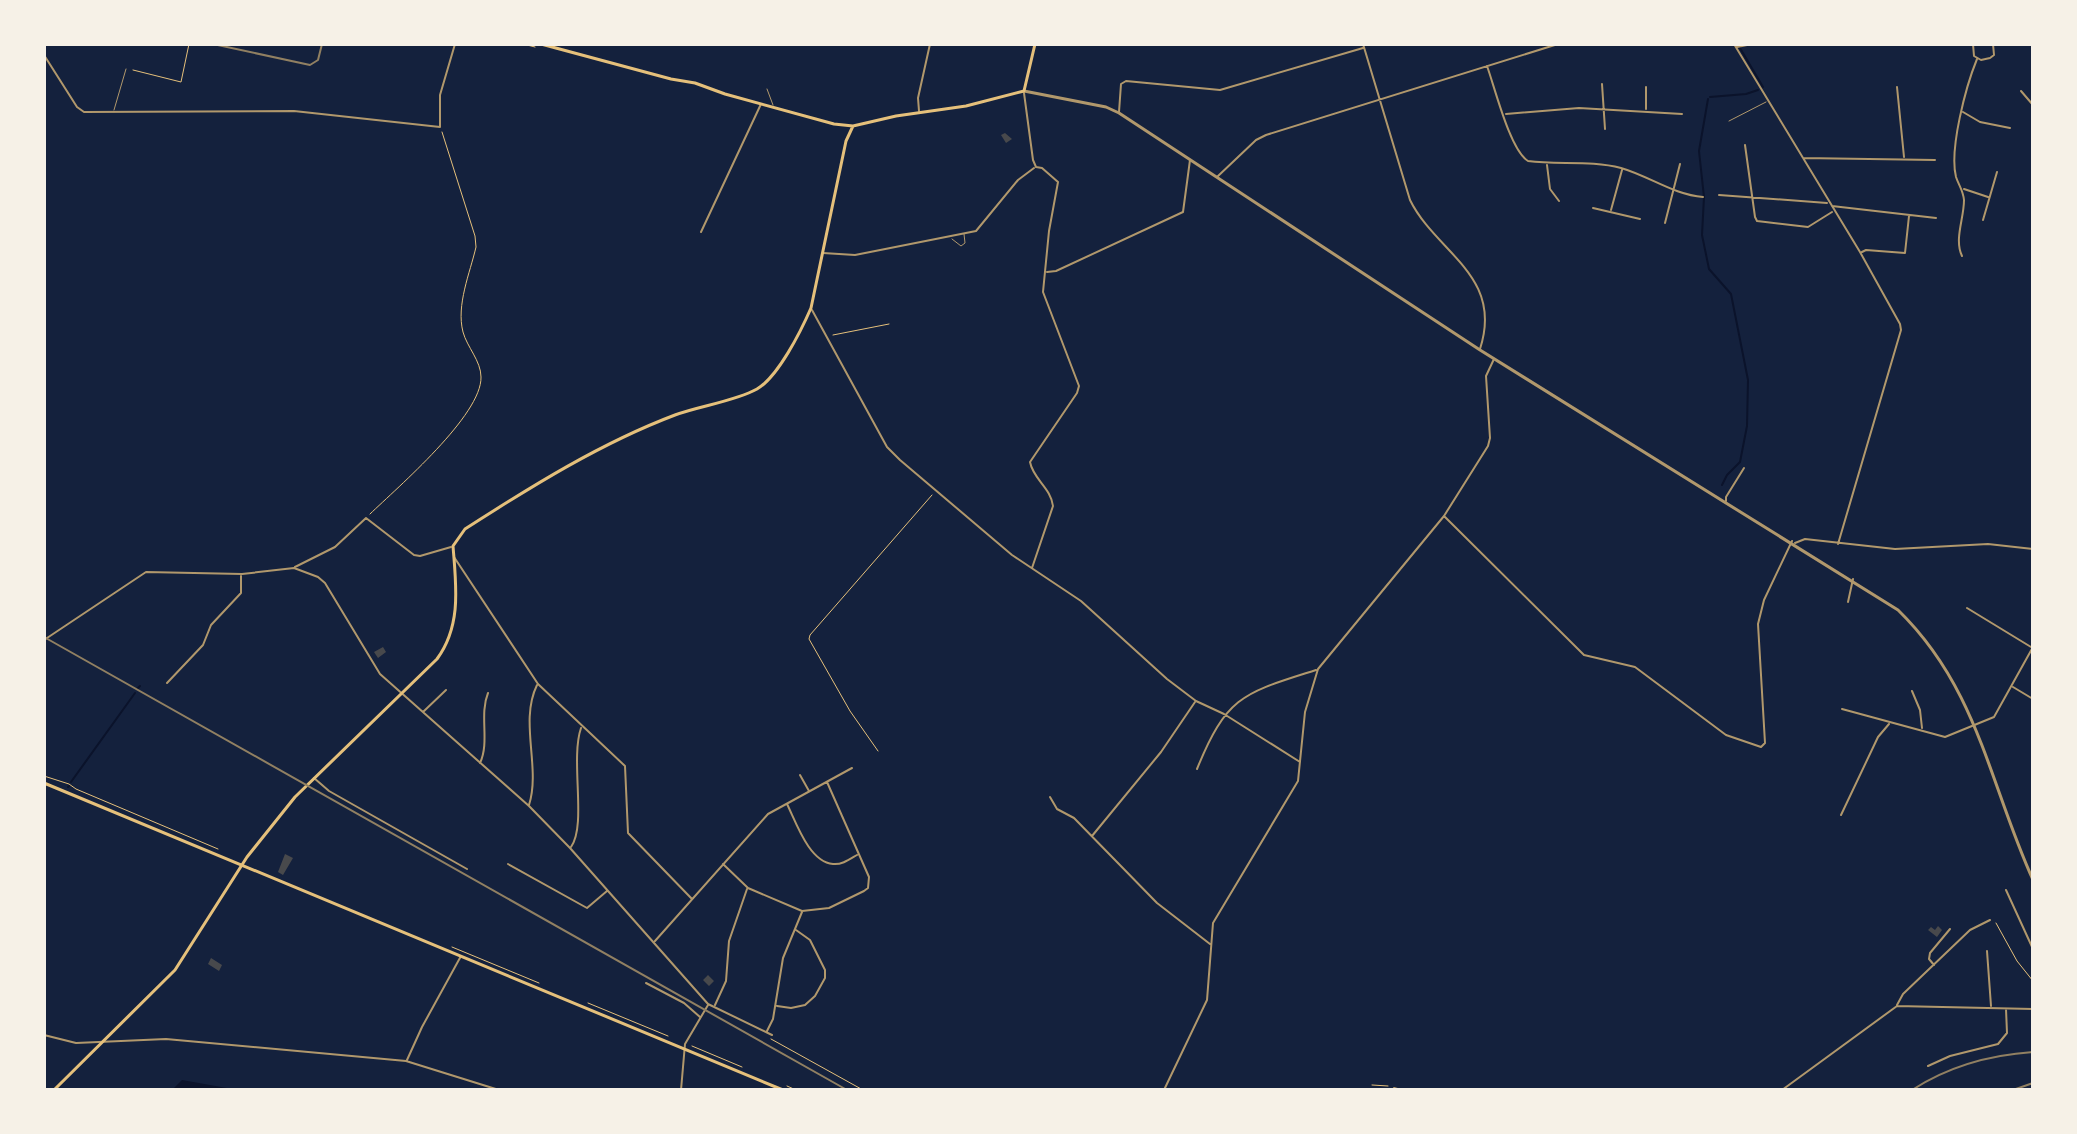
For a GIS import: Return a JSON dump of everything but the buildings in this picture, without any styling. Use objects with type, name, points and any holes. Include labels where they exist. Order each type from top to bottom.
[{"type":"main road","points":[[541,44],[695,83],[773,108],[853,126],[869,120],[966,106],[1024,91],[1035,44]]},
{"type":"main road","points":[[54,1090],[175,970],[242,865],[279,816],[437,659],[449,641],[458,586],[453,546],[465,529],[606,445],[675,415],[756,389],[770,378],[811,308],[846,141],[853,126]]},
{"type":"main road","points":[[44,783],[784,1088]]},
{"type":"street","points":[[44,55],[77,107],[84,112],[294,111],[440,127],[440,95],[455,44]]},
{"type":"street","points":[[919,112],[918,98],[930,44]]},
{"type":"street","points":[[1217,178],[1256,140],[1266,135],[1558,44]]},
{"type":"street","points":[[1752,44],[1735,45],[1894,310],[1901,330],[1838,544]]},
{"type":"street","points":[[1973,44],[1972,51],[1977,59]]},
{"type":"street","points":[[1977,59],[1994,55],[1993,44]]},
{"type":"street","points":[[1119,113],[1121,84],[1126,81],[1220,90],[1364,46],[1414,209],[1462,263],[1480,292],[1484,314],[1480,350]]},
{"type":"street","points":[[1962,256],[1959,247],[1963,189],[1956,176],[1961,111],[1977,59]]},
{"type":"street","points":[[1487,66],[1513,144],[1521,157],[1528,161],[1622,168],[1674,191],[1703,197]]},
{"type":"street","points":[[1602,84],[1605,129]]},
{"type":"street","points":[[1646,87],[1646,110]]},
{"type":"street","points":[[1897,87],[1905,159]]},
{"type":"street","points":[[1036,167],[1024,91],[1106,107],[1119,113],[1494,359],[1853,579],[1898,610],[1919,630],[1949,673],[1975,724],[2033,880]]},
{"type":"street","points":[[2021,91],[2033,105]]},
{"type":"street","points":[[701,232],[761,104]]},
{"type":"street","points":[[1504,114],[1579,108],[1682,114]]},
{"type":"street","points":[[1961,111],[1980,122],[2010,128]]},
{"type":"street","points":[[1745,145],[1755,217],[1763,224],[1808,227],[1833,212]]},
{"type":"street","points":[[1801,158],[1935,160]]},
{"type":"street","points":[[1046,272],[1056,271],[1183,212],[1190,160]]},
{"type":"street","points":[[1547,163],[1550,189],[1559,201]]},
{"type":"street","points":[[1665,223],[1680,164]]},
{"type":"street","points":[[822,253],[855,255],[964,234],[980,227],[1018,180],[1036,167],[1042,168],[1058,182],[1043,292],[1079,386],[1030,462],[1032,470],[1051,495],[1053,506],[1031,569]]},
{"type":"street","points":[[1610,211],[1622,168]]},
{"type":"street","points":[[1983,220],[1997,172]]},
{"type":"street","points":[[1963,189],[1989,197]]},
{"type":"street","points":[[1719,195],[1829,204],[1936,218]]},
{"type":"street","points":[[1593,208],[1640,219]]},
{"type":"street","points":[[1860,252],[1905,253],[1909,215]]},
{"type":"street","points":[[811,308],[887,447],[935,491],[1031,569],[1081,601],[1167,679],[1196,701],[1224,714],[1302,763]]},
{"type":"street","points":[[1164,1090],[1207,1000],[1213,923],[1298,781],[1305,712],[1318,669],[1444,516],[1488,446],[1486,376],[1494,359]]},
{"type":"street","points":[[1726,501],[1744,468]]},
{"type":"street","points":[[1444,516],[1584,655],[1635,667],[1726,735],[1761,747],[1765,743],[1758,624],[1764,600],[1793,542],[1805,539],[1895,549],[1988,544],[2033,549]]},
{"type":"street","points":[[44,640],[146,572],[242,574],[294,568],[335,547],[366,518],[414,555],[453,546]]},
{"type":"street","points":[[454,557],[538,684],[625,766],[628,833],[692,899]]},
{"type":"street","points":[[294,568],[325,583],[380,674],[529,806],[708,1004],[772,1035]]},
{"type":"street","points":[[167,683],[203,645],[211,625],[241,593],[242,574]]},
{"type":"street","points":[[1848,602],[1853,579]]},
{"type":"street","points":[[1842,709],[1945,737],[1994,717],[2033,648],[1967,608]]},
{"type":"street","points":[[1197,769],[1224,714],[1242,697],[1259,688],[1318,669]]},
{"type":"street","points":[[529,806],[534,791],[530,720],[538,684]]},
{"type":"street","points":[[2011,686],[2033,699]]},
{"type":"street","points":[[422,713],[446,690]]},
{"type":"street","points":[[1912,691],[1920,710],[1922,730]]},
{"type":"street","points":[[480,764],[484,755],[483,724],[488,693]]},
{"type":"street","points":[[1092,836],[1161,752],[1196,701]]},
{"type":"street","points":[[1841,815],[1878,737],[1890,723]]},
{"type":"street","points":[[570,848],[577,833],[576,748],[582,726]]},
{"type":"street","points":[[655,942],[768,814],[852,768]]},
{"type":"street","points":[[800,775],[809,792]]},
{"type":"street","points":[[314,778],[329,791],[467,869]]},
{"type":"street","points":[[723,864],[748,888],[802,911],[829,908],[868,888],[869,877],[827,782]]},
{"type":"street","points":[[1050,797],[1057,809],[1074,818],[1157,903],[1211,944]]},
{"type":"street","points":[[787,804],[810,850],[824,862],[842,863],[858,855]]},
{"type":"street","points":[[2026,864],[2033,860]]},
{"type":"street","points":[[508,864],[587,908],[608,890]]},
{"type":"street","points":[[714,1006],[726,981],[729,941],[748,888]]},
{"type":"street","points":[[2006,890],[2033,949]]},
{"type":"street","points":[[766,1034],[776,1006],[781,965],[802,911]]},
{"type":"street","points":[[1782,1090],[1897,1006],[1903,994],[1970,930],[1990,920]]},
{"type":"street","points":[[776,1006],[791,1008],[805,1005],[815,996],[825,978],[825,970],[810,940],[794,929]]},
{"type":"street","points":[[1934,966],[1929,959],[1930,953],[1950,929]]},
{"type":"street","points":[[1987,951],[1991,1008]]},
{"type":"street","points":[[406,1061],[461,956]]},
{"type":"street","points":[[646,983],[684,1003],[701,1018]]},
{"type":"street","points":[[681,1090],[685,1046],[708,1004]]},
{"type":"street","points":[[1897,1006],[2033,1009]]},
{"type":"street","points":[[1928,1066],[1950,1056],[1998,1044],[2007,1033],[2006,1008]]},
{"type":"street","points":[[44,1035],[76,1043],[166,1039],[406,1061],[499,1090]]},
{"type":"street","points":[[1394,1088],[1401,1090]]},
{"type":"lane","points":[[114,112],[126,69]]},
{"type":"lane","points":[[767,89],[773,108]]},
{"type":"lane","points":[[1729,121],[1768,100]]},
{"type":"lane","points":[[950,237],[961,246],[965,243],[964,234]]},
{"type":"path","points":[[126,69],[181,82],[189,44]]},
{"type":"path","points":[[366,518],[452,432],[476,396],[481,381],[479,366],[463,331],[461,317],[476,247],[475,236],[440,127]]},
{"type":"path","points":[[827,337],[889,324]]},
{"type":"path","points":[[878,751],[850,711],[810,635],[935,491]]},
{"type":"path","points":[[44,776],[217,849]]},
{"type":"path","points":[[1990,920],[1996,923],[2017,961],[2033,981]]},
{"type":"path","points":[[766,1034],[863,1090]]},
{"type":"path","points":[[685,1046],[748,1070]]},
{"type":"path","points":[[1372,1085],[1394,1088]]},
{"type":"path","points":[[784,1088],[796,1090]]},
{"type":"water","points":[[182,1080],[238,1090],[164,1090],[174,1088]]},
{"type":"waterway","points":[[1740,48],[1763,87]]},
{"type":"waterway","points":[[1710,97],[1758,90]]},
{"type":"waterway","points":[[1708,99],[1699,151],[1704,197],[1702,235],[1709,269],[1731,294],[1748,380],[1747,426],[1740,462],[1722,485]]},
{"type":"waterway","points":[[137,689],[140,686]]},
{"type":"waterway","points":[[71,782],[135,693]]},
{"type":"tram line","points":[[213,44],[310,65],[318,60],[322,44]]},
{"type":"railway","points":[[44,637],[847,1090]]},
{"type":"railway","points":[[1912,1090],[1940,1074],[1970,1063],[2033,1052]]},
{"type":"railway","points":[[2013,1090],[2033,1083]]}]
